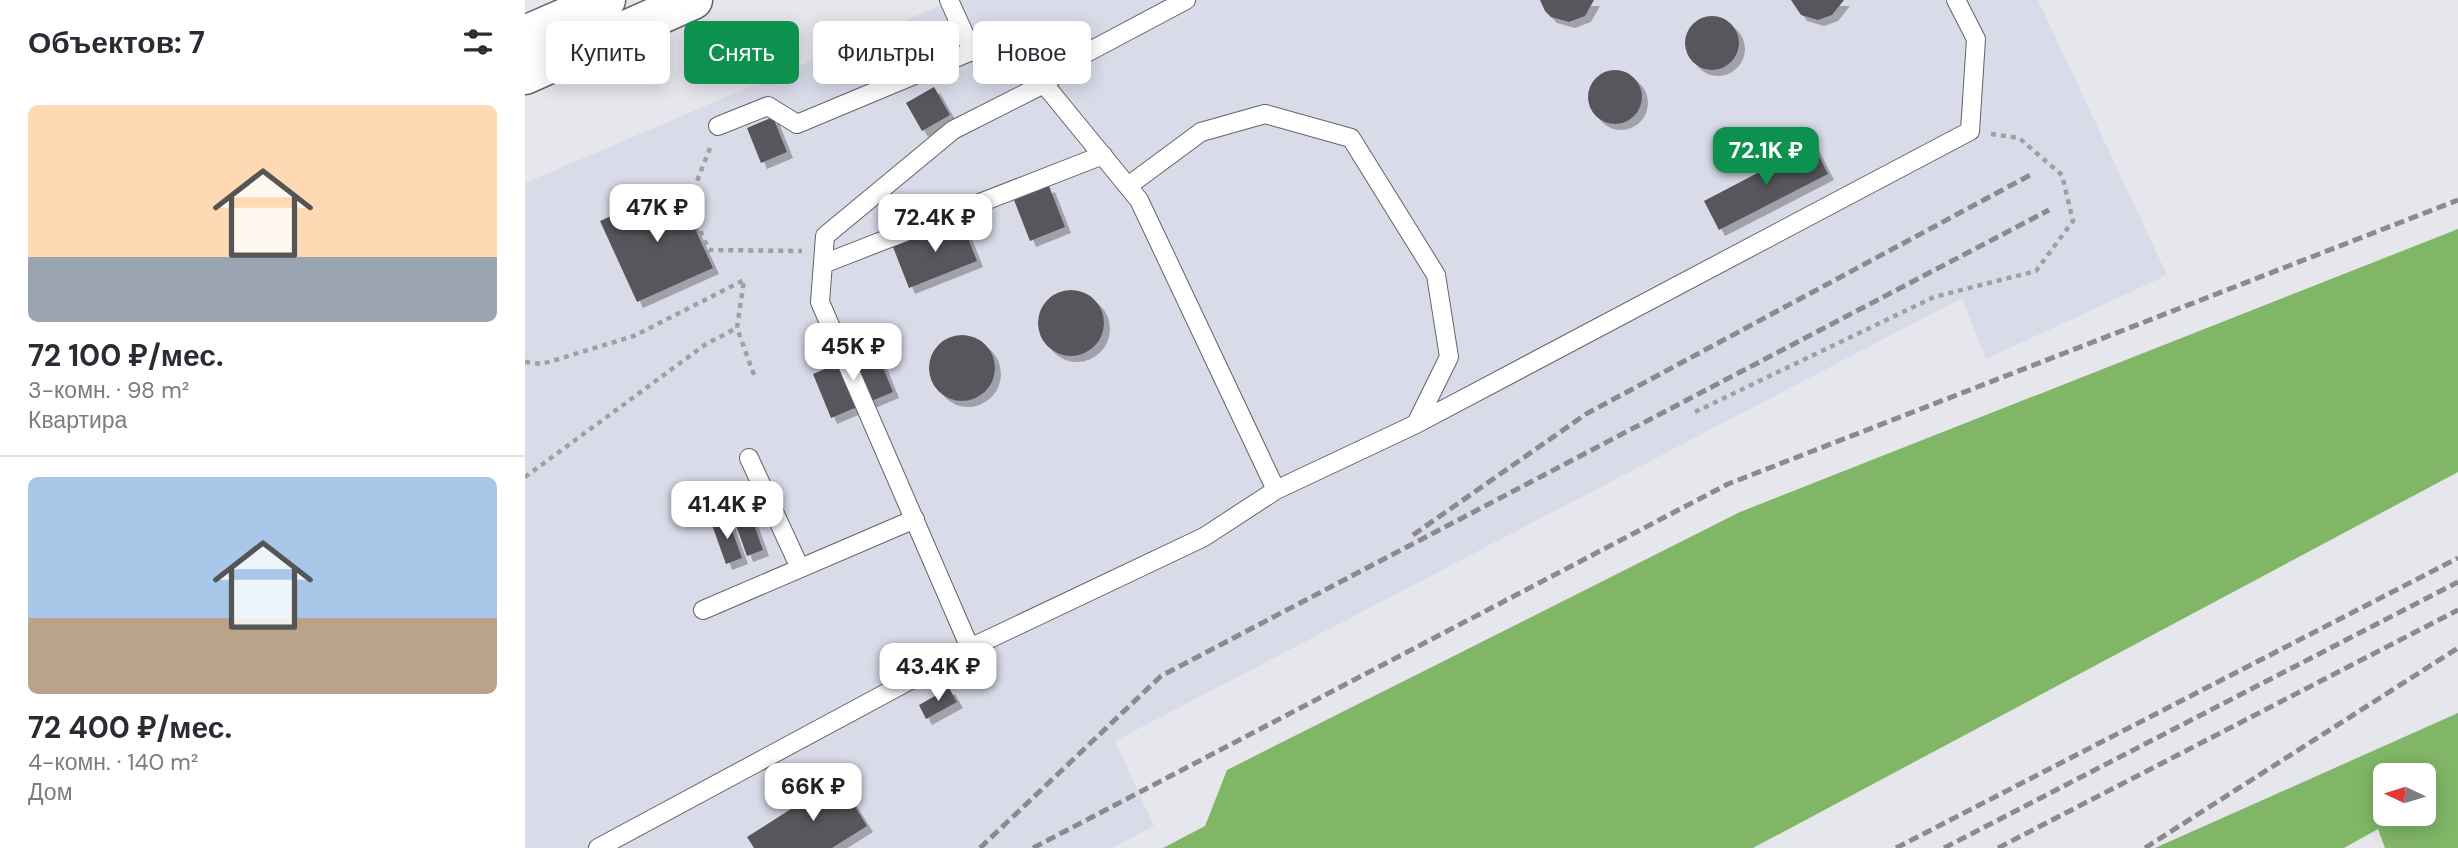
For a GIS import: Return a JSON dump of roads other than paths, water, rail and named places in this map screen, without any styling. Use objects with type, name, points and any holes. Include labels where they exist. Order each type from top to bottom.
[{"type":"main road","points":[[525,35],[606,0]]},
{"type":"main road","points":[[525,75],[693,0]]},
{"type":"lane","points":[[719,127],[768,106],[797,124],[972,51],[949,0]]},
{"type":"lane","points":[[1091,50],[1186,0]]},
{"type":"lane","points":[[597,848],[970,648],[1204,537],[1276,490],[1416,424],[1970,131],[1976,39],[1956,0]]},
{"type":"lane","points":[[970,648],[820,302],[825,236],[953,130],[1044,84],[1139,200],[1276,490]]},
{"type":"lane","points":[[1128,186],[1201,132],[1265,114],[1351,138],[1436,275],[1449,357],[1416,424]]},
{"type":"lane","points":[[824,257],[1103,155]]},
{"type":"lane","points":[[749,458],[800,568]]},
{"type":"lane","points":[[703,610],[915,519]]},
{"type":"railway","points":[[1413,535],[1586,414],[2032,174]]},
{"type":"railway","points":[[1033,848],[1728,484],[2458,200]]},
{"type":"railway","points":[[980,848],[1161,676],[2049,210]]},
{"type":"railway","points":[[1896,848],[2458,558]]},
{"type":"railway","points":[[1944,848],[2458,582]]},
{"type":"railway","points":[[1998,848],[2458,610]]},
{"type":"railway","points":[[2145,848],[2458,648]]}]
